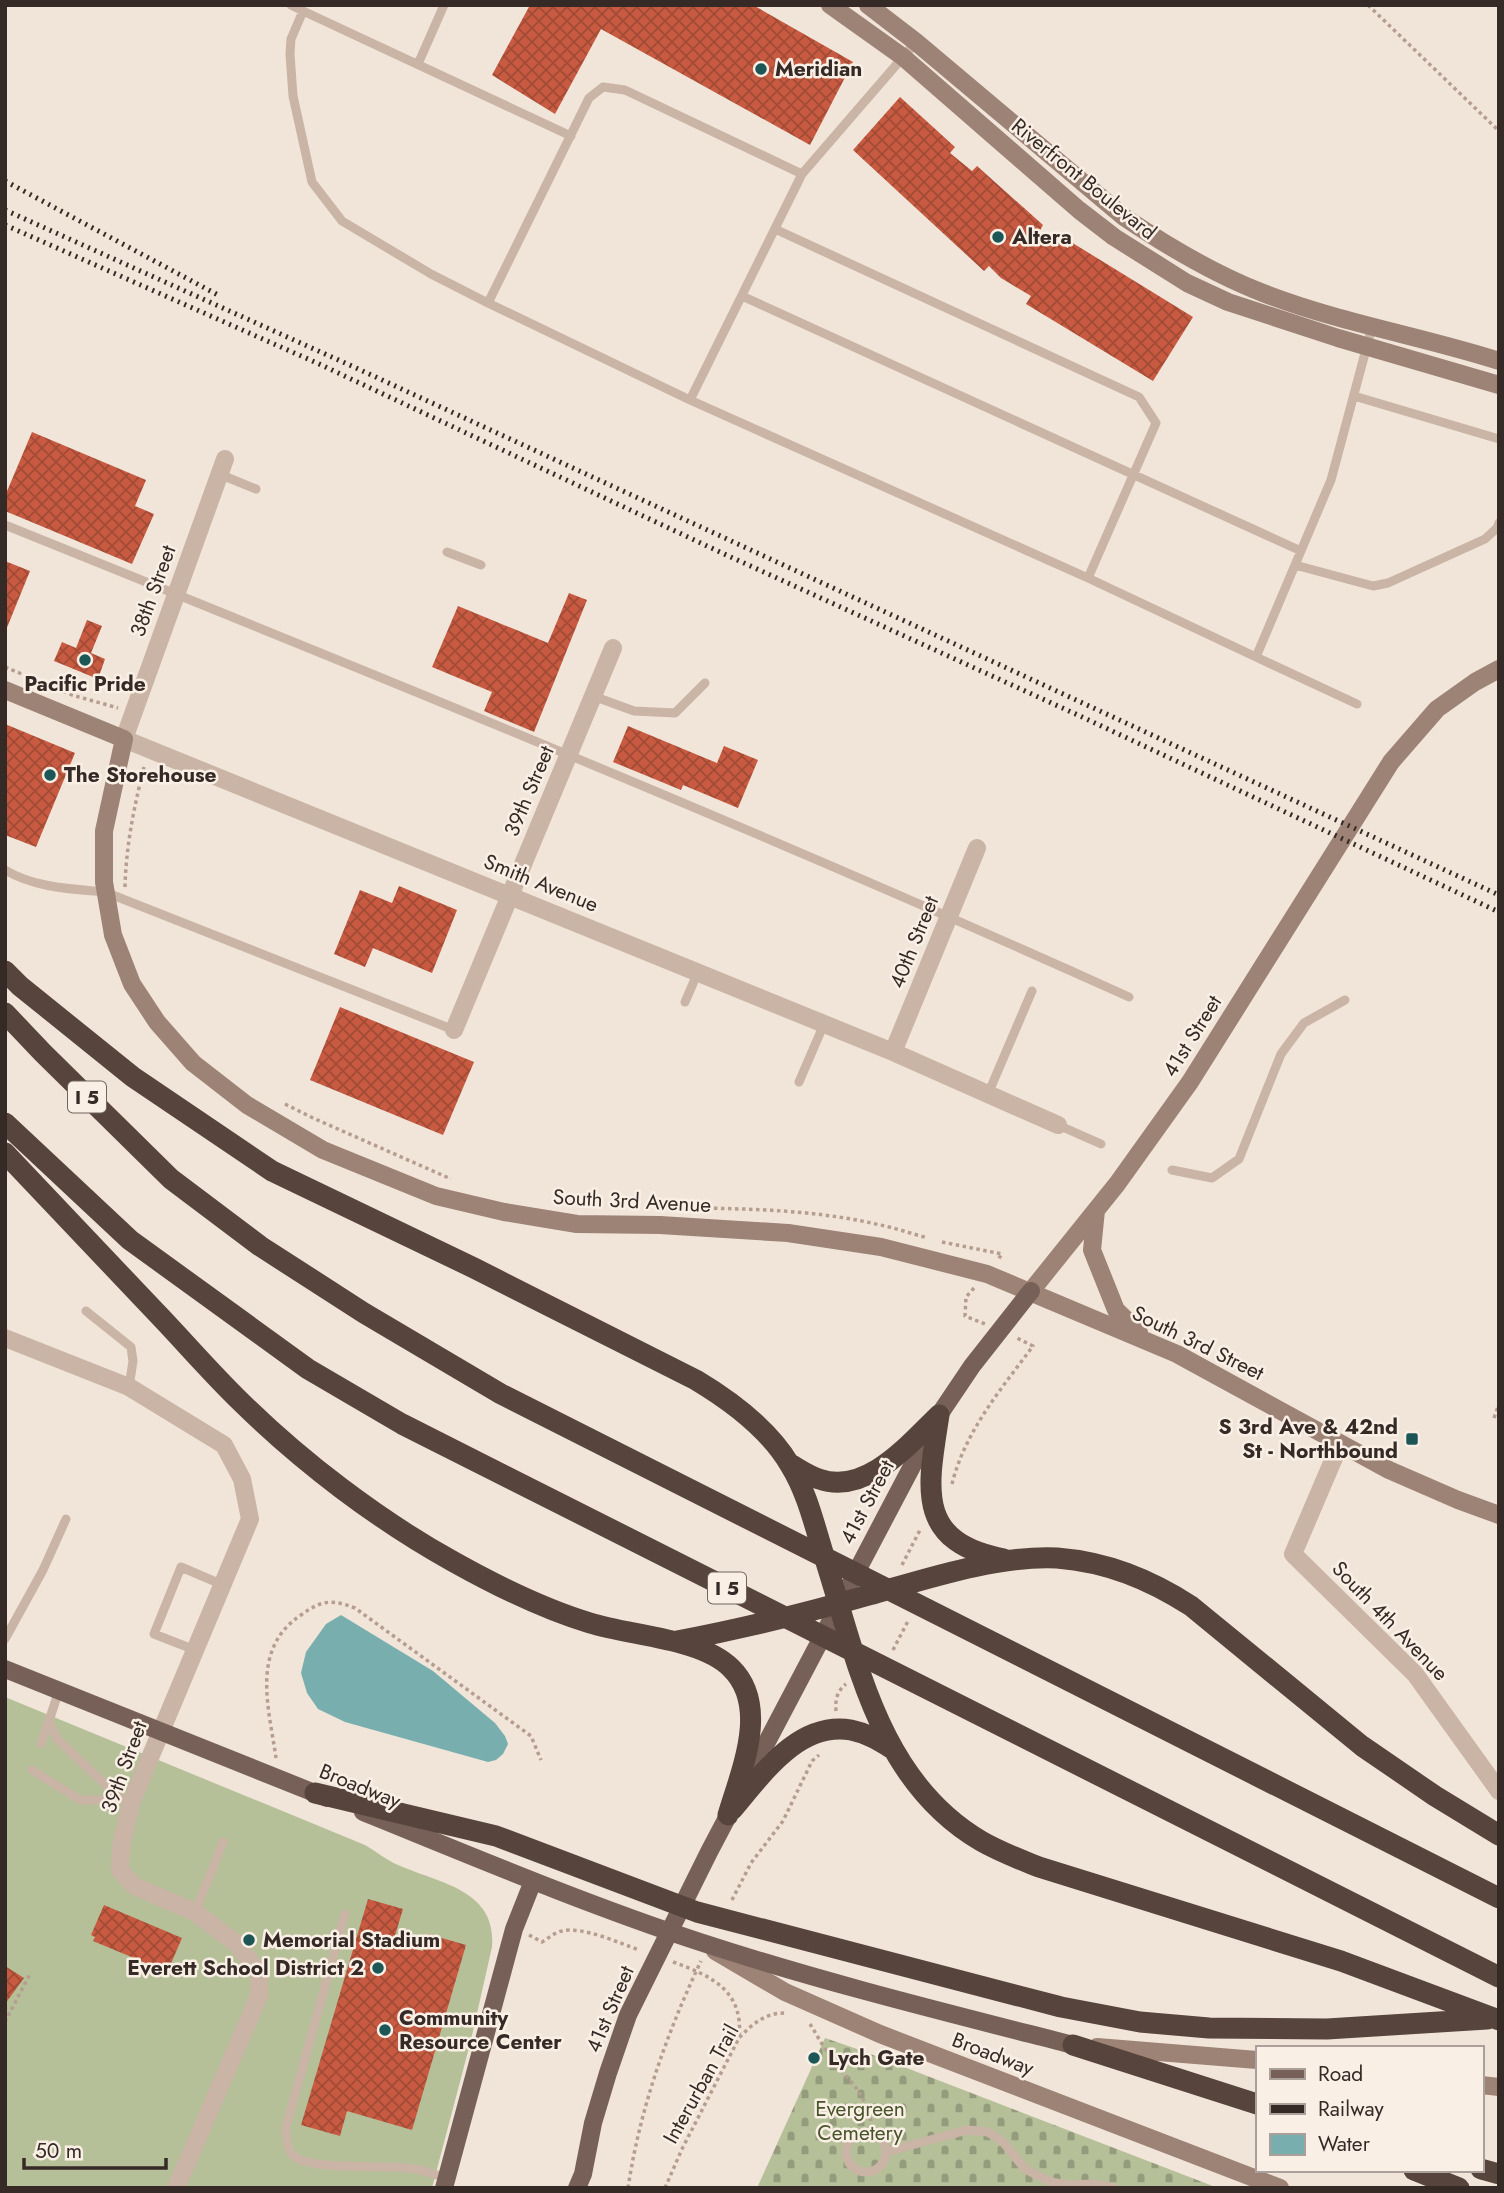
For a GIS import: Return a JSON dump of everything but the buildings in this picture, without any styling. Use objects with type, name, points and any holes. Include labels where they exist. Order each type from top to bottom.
[{"type":"highway","points":[[5,971],[132,1077],[272,1171],[474,1268],[696,1380],[747,1416],[776,1445],[790,1464],[805,1494],[861,1679],[891,1748],[915,1783],[933,1802],[954,1822],[978,1839],[1006,1854],[1079,1880],[1341,1961],[1499,2019]]},
{"type":"highway","name":"I 5","points":[[5,1013],[171,1179],[260,1246],[430,1354],[501,1394],[1499,1898]]},
{"type":"highway","name":"I 5","points":[[5,1123],[130,1240],[308,1369],[402,1424],[1499,1977]]},
{"type":"highway","points":[[5,1153],[240,1401],[282,1440],[361,1502],[454,1562],[541,1605],[593,1625],[674,1641],[721,1659],[733,1669],[746,1688],[752,1720],[729,1815]]},
{"type":"highway","points":[[790,1464],[820,1479],[837,1482],[859,1479],[905,1447],[939,1415]]},
{"type":"highway","points":[[939,1415],[929,1483],[929,1524],[972,1551],[1010,1560]]},
{"type":"highway","points":[[674,1641],[710,1635],[1010,1560],[1056,1558],[1085,1562],[1134,1575],[1163,1588],[1191,1606],[1362,1746],[1435,1796],[1499,1835]]},
{"type":"highway","points":[[729,1815],[783,1754],[803,1738],[823,1731],[852,1730],[869,1735],[891,1748]]},
{"type":"highway","points":[[315,1793],[496,1836],[697,1912],[1060,2007],[1140,2022],[1209,2028],[1326,2029],[1499,2019]]},
{"type":"highway","points":[[1073,2045],[1256,2104]]},
{"type":"highway","points":[[1202,2087],[1256,2109]]},
{"type":"highway","points":[[1419,2172],[1459,2188]]},
{"type":"main road","name":"41st Street","points":[[583,2183],[593,2123],[628,2015],[709,1852],[939,1415],[999,1329],[1031,1291]]},
{"type":"main road","name":"Broadway","points":[[5,1669],[533,1881],[700,1942],[865,1991],[1073,2045]]},
{"type":"main road","points":[[445,2183],[514,1929],[533,1881]]},
{"type":"street","name":"Riverfront Boulevard","points":[[830,5],[903,57],[1079,210],[1150,262],[1186,283],[1228,302],[1499,385]]},
{"type":"street","name":"Riverfront Boulevard","points":[[868,5],[916,42],[1124,217],[1159,241],[1263,293],[1371,327],[1499,361]]},
{"type":"street","name":"38th Street","points":[[124,739],[222,467]]},
{"type":"street","name":"39th Street","points":[[454,1030],[613,648]]},
{"type":"street","name":"41st Street","points":[[1031,1291],[1116,1184],[1184,1092],[1391,762],[1437,709],[1499,669]]},
{"type":"street","name":"Smith Avenue","points":[[5,690],[893,1052],[1058,1125]]},
{"type":"street","name":"South 3rd Avenue","points":[[124,739],[104,831],[106,892],[113,934],[132,984],[157,1022],[193,1063],[247,1105],[323,1150],[436,1196],[504,1212],[577,1224],[660,1225],[788,1233],[881,1247],[987,1274],[1031,1291]]},
{"type":"street","name":"40th Street","points":[[893,1052],[977,848]]},
{"type":"street","points":[[1096,1210],[1092,1250],[1100,1273],[1116,1310],[1149,1342]]},
{"type":"street","name":"South 3rd Street","points":[[1031,1291],[1177,1354],[1340,1444]]},
{"type":"street","name":"39th Street","points":[[5,1338],[130,1387],[224,1445],[242,1479],[250,1519],[161,1731],[126,1801],[121,1846],[120,1870],[134,1886],[195,1912],[238,1945],[259,1973],[259,1996],[176,2188]]},
{"type":"street","points":[[1340,1444],[1389,1470],[1499,1515]]},
{"type":"street","name":"South 4th Avenue","points":[[1340,1444],[1293,1554],[1415,1674],[1499,1791]]},
{"type":"street","name":"Broadway","points":[[700,1942],[812,2011],[880,2034],[1280,2188]]},
{"type":"street","name":"Broadway","points":[[1073,2045],[1256,2060]]},
{"type":"lane","points":[[291,5],[571,136]]},
{"type":"lane","points":[[418,64],[444,5]]},
{"type":"lane","points":[[303,11],[291,40],[293,96],[312,182],[342,221],[431,274],[690,400],[1088,579],[1357,704]]},
{"type":"lane","points":[[690,400],[802,174],[916,42]]},
{"type":"lane","points":[[488,303],[589,98],[603,87],[625,90],[802,174]]},
{"type":"lane","points":[[775,229],[1139,397],[1156,423],[1088,579]]},
{"type":"lane","points":[[742,296],[1301,551]]},
{"type":"lane","points":[[1256,657],[1331,480],[1371,327]]},
{"type":"lane","points":[[1354,397],[1499,439]]},
{"type":"lane","points":[[222,467],[256,489]]},
{"type":"lane","points":[[1295,565],[1373,586],[1388,583],[1485,539],[1499,523]]},
{"type":"lane","points":[[5,525],[569,755],[950,916],[1129,997]]},
{"type":"lane","points":[[447,552],[481,565]]},
{"type":"lane","points":[[593,696],[634,711],[675,713],[705,683]]},
{"type":"lane","points":[[5,870],[20,879],[106,892],[454,1030]]},
{"type":"lane","points":[[685,1002],[698,972]]},
{"type":"lane","points":[[988,1094],[1032,991]]},
{"type":"lane","points":[[1172,1170],[1212,1178],[1239,1158],[1281,1054],[1304,1023],[1345,1000]]},
{"type":"lane","points":[[799,1082],[824,1024]]},
{"type":"lane","points":[[1058,1125],[1101,1144]]},
{"type":"lane","points":[[86,1311],[131,1347],[133,1361],[130,1387]]},
{"type":"lane","points":[[5,1639],[43,1570],[66,1519]]},
{"type":"lane","points":[[195,1650],[153,1634],[181,1567],[223,1585]]},
{"type":"lane","points":[[41,1744],[59,1690]]},
{"type":"lane","points":[[49,1721],[57,1738],[126,1801]]},
{"type":"lane","points":[[32,1770],[80,1800],[126,1801]]},
{"type":"lane","points":[[195,1912],[223,1842]]},
{"type":"lane","points":[[345,1914],[286,2127],[289,2151],[296,2158],[317,2164],[415,2169],[445,2183]]},
{"type":"lane","points":[[886,2152],[967,2130],[988,2133],[1003,2142],[1025,2169],[1051,2182],[1114,2188]]},
{"type":"lane","points":[[872,2133],[882,2139],[886,2152],[882,2164],[871,2172],[858,2171],[852,2167],[846,2155],[849,2142],[858,2134],[872,2133]]},
{"type":"path","points":[[1368,5],[1499,131]]},
{"type":"path","points":[[5,667],[72,695],[133,713]]},
{"type":"path","points":[[125,900],[126,860],[136,800],[149,748]]},
{"type":"path","points":[[276,1100],[454,1180]]},
{"type":"path","points":[[692,1208],[767,1210],[836,1217],[880,1224],[940,1242],[1002,1254],[966,1297],[965,1316],[1033,1346],[973,1432],[952,1486]]},
{"type":"path","points":[[1494,1418],[1499,1404]]},
{"type":"path","points":[[887,1661],[912,1614],[902,1565],[929,1524]]},
{"type":"path","points":[[278,1778],[266,1672],[271,1649],[293,1620],[326,1601],[340,1602],[355,1608],[531,1736],[541,1760]]},
{"type":"path","points":[[837,1729],[835,1699],[839,1690],[844,1685],[861,1679]]},
{"type":"path","points":[[751,1863],[783,1821],[812,1761],[820,1754]]},
{"type":"path","points":[[5,2022],[30,1974]]},
{"type":"path","points":[[812,2011],[829,2054],[863,2096],[871,2119],[872,2133]]},
{"type":"path","name":"Interurban Trail","points":[[665,2188],[681,2149],[739,2038],[752,2025],[778,2013],[812,2011]]},
{"type":"path","name":"Interurban Trail","points":[[628,2188],[645,2107],[671,2029]]},
{"type":"green space","name":"Memorial Stadium","points":[[5,1697],[365,1845],[394,1863],[447,1884],[475,1900],[485,1912],[491,1928],[492,1947],[432,2188],[5,2188]]},
{"type":"green space","name":"Evergreen Cemetery","points":[[825,2038],[860,2050],[1218,2188],[757,2188]]},
{"type":"water","points":[[341,1615],[433,1671],[495,1723],[508,1744],[503,1754],[488,1762],[345,1722],[318,1709],[307,1693],[301,1673],[306,1652],[326,1624]]},
{"type":"railway","points":[[5,181],[218,295]]},
{"type":"railway","points":[[5,210],[354,367],[1499,895]]},
{"type":"railway","points":[[5,225],[317,363],[1499,912]]},
{"type":"place","name":"Meridian","points":[[761,69]]},
{"type":"place","name":"Altera","points":[[998,237]]},
{"type":"place","name":"Pacific Pride","points":[[85,660]]},
{"type":"place","name":"The Storehouse","points":[[50,775]]},
{"type":"place","name":"S 3rd Ave & 42nd St - Northbound","points":[[1412,1439]]},
{"type":"place","name":"Memorial Stadium","points":[[249,1940]]},
{"type":"place","name":"Everett School District 2","points":[[378,1968]]},
{"type":"place","name":"Community Resource Center","points":[[385,2030]]},
{"type":"place","name":"Lych Gate","points":[[814,2058]]}]
